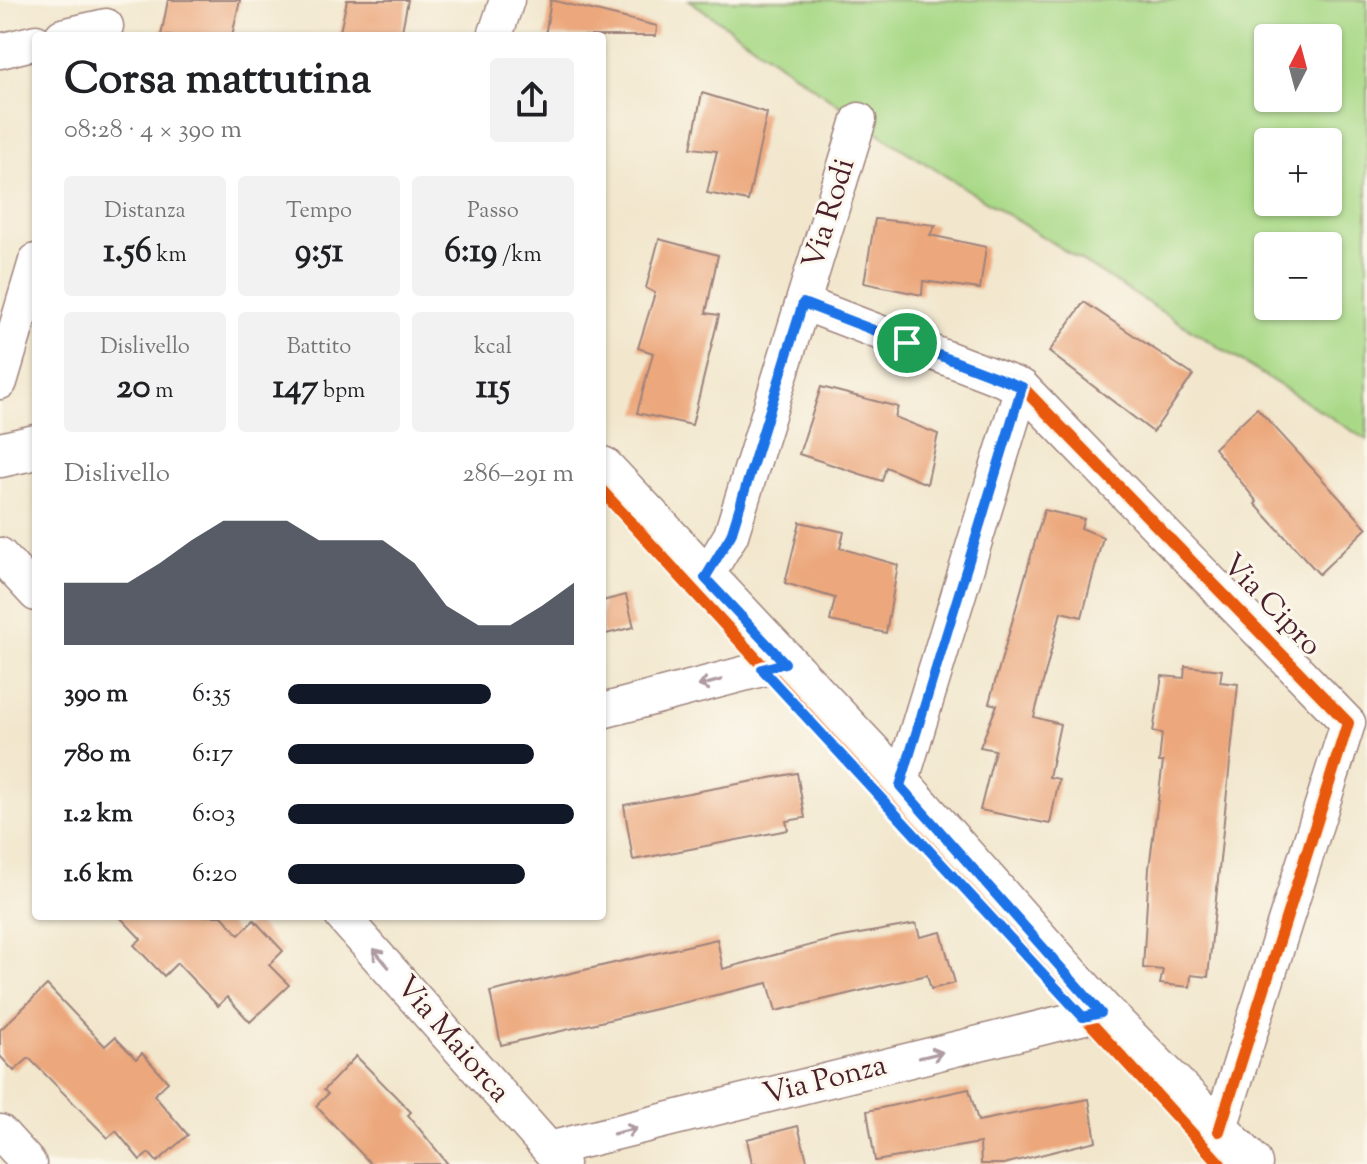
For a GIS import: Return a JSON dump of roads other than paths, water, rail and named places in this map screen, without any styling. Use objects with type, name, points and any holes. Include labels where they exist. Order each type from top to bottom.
[{"type":"street","points":[[496,32],[507,0]]},
{"type":"street","points":[[74,32],[108,21]]},
{"type":"street","points":[[0,51],[32,43]]},
{"type":"street","name":"Via Rodi","points":[[705,578],[731,535],[859,120]]},
{"type":"street","points":[[0,382],[32,274]]},
{"type":"street","name":"Via Cipro","points":[[803,303],[1022,387],[1348,723],[1219,1131]]},
{"type":"street","points":[[900,786],[1022,387]]},
{"type":"street","points":[[0,455],[32,448]]},
{"type":"street","points":[[606,473],[900,786],[1101,1013],[1250,1164]]},
{"type":"street","points":[[0,555],[32,590]]},
{"type":"street","points":[[606,710],[785,663]]},
{"type":"street","name":"Via Maiorca","points":[[346,920],[556,1157]]},
{"type":"street","name":"Via Ponza","points":[[556,1157],[1101,1013]]},
{"type":"street","points":[[2,1138],[29,1164]]}]
